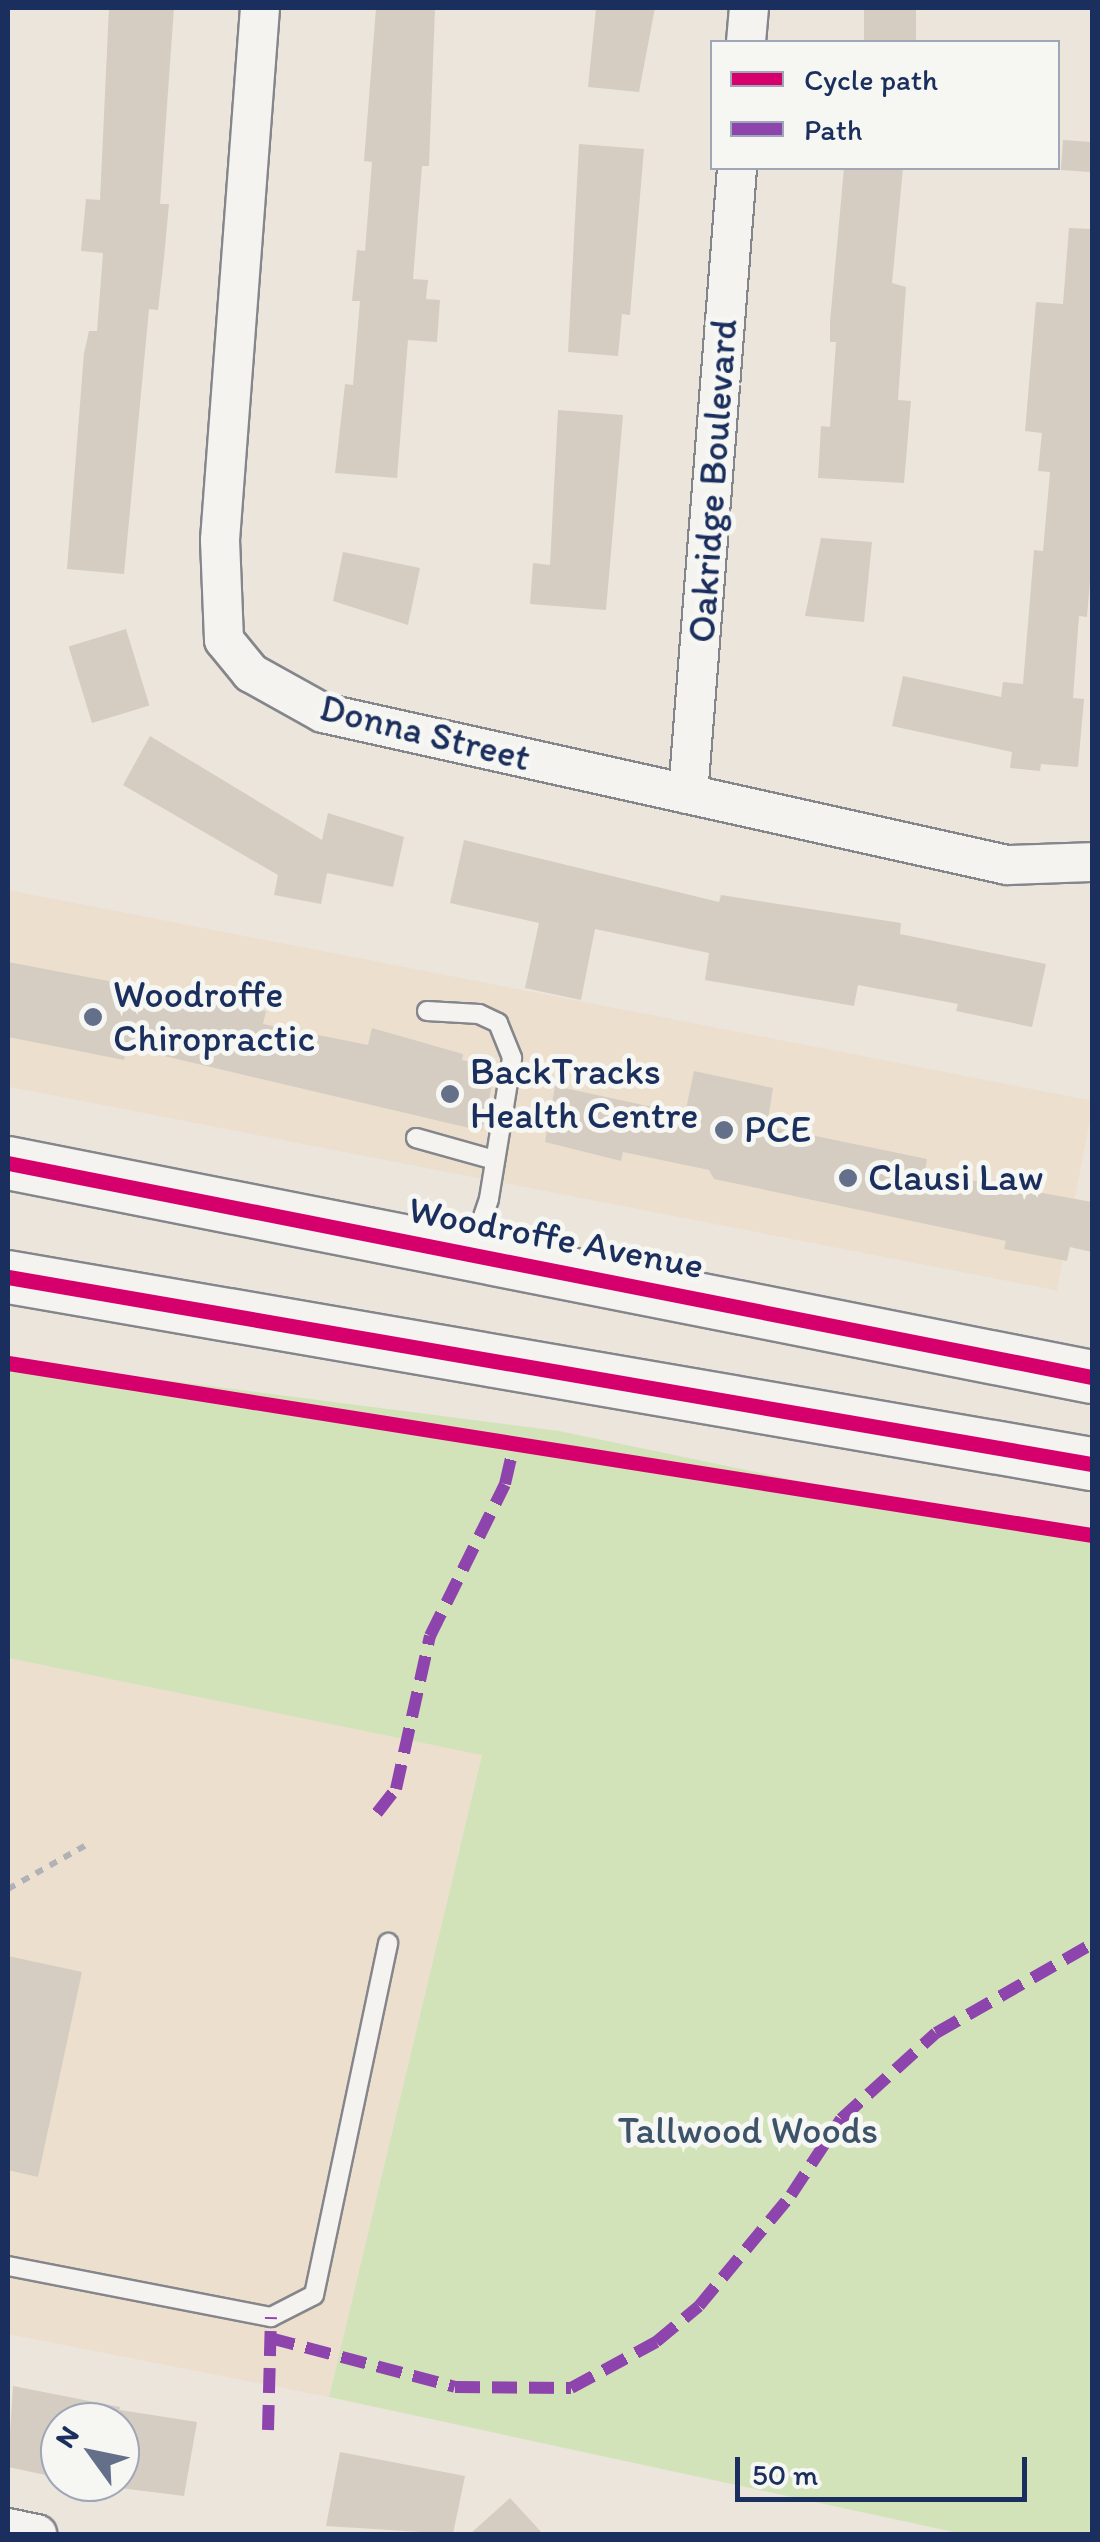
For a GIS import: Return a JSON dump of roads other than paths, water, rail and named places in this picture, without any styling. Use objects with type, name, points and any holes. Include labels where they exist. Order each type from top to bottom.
[{"type":"main road","name":"Woodroffe Avenue","points":[[8,1163],[1092,1377]]},
{"type":"main road","points":[[8,1277],[1092,1464]]},
{"type":"street","name":"Donna Street","points":[[260,8],[220,540],[224,640],[251,673],[322,713],[1007,864],[1092,862]]},
{"type":"street","points":[[746,40],[749,8]]},
{"type":"street","name":"Oakridge Boulevard","points":[[688,794],[737,170]]},
{"type":"street","points":[[8,2528],[36,2534]]},
{"type":"lane","points":[[427,1010],[479,1014],[498,1023],[512,1058],[495,1160],[470,1254]]},
{"type":"lane","points":[[416,1138],[495,1160]]},
{"type":"lane","points":[[8,2266],[271,2317],[314,2295],[388,1943]]},
{"type":"place","name":"Woodroffe Chiropractic","points":[[93,1017]]},
{"type":"place","name":"BackTracks Health Centre","points":[[450,1094]]},
{"type":"place","name":"PCE","points":[[724,1130]]},
{"type":"place","name":"Clausi Law","points":[[848,1178]]},
{"type":"park label","name":"Tallwood Woods","points":[[748,2131]]}]
